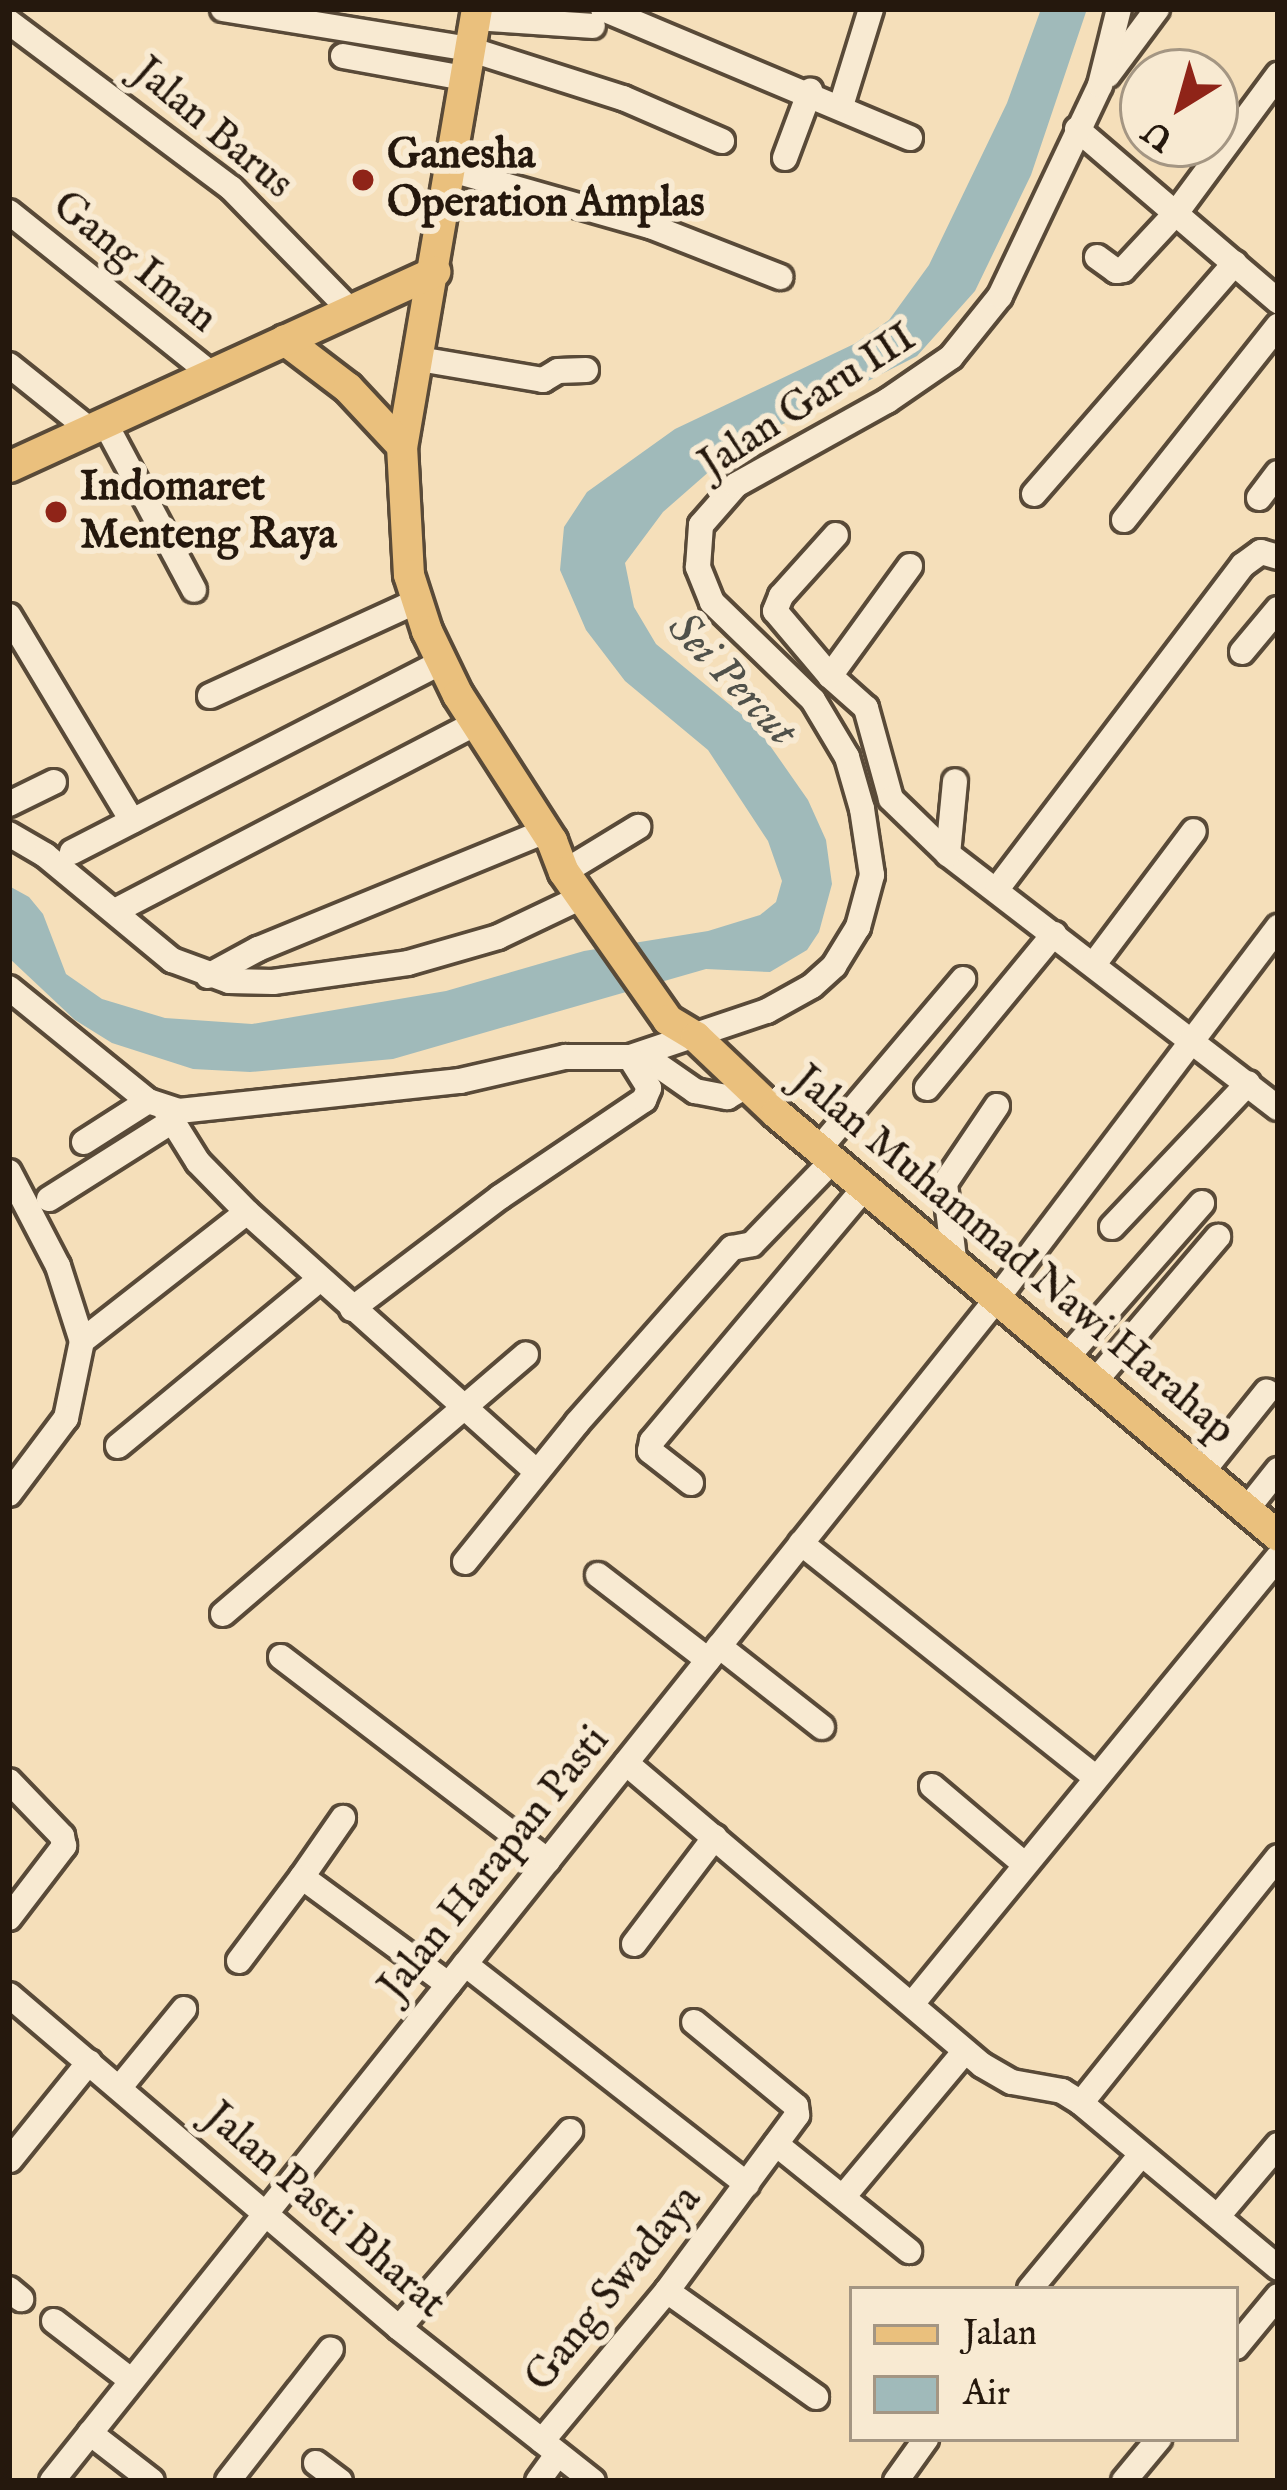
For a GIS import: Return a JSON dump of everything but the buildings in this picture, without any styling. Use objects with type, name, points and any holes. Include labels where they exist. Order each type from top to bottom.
[{"type":"main road","points":[[476,14],[402,446],[404,525],[415,602],[441,662],[474,724],[549,836]]},
{"type":"main road","points":[[9,467],[435,272]]},
{"type":"main road","points":[[285,340],[348,388],[402,446]]},
{"type":"main road","name":"Jalan Muhammad Nawi Harahap","points":[[549,836],[683,1023],[746,1086],[1097,1378],[1278,1536]]},
{"type":"street","points":[[223,9],[623,98],[722,141]]},
{"type":"street","points":[[841,106],[871,9]]},
{"type":"street","name":"Jalan Garu III","points":[[161,1111],[447,1082],[551,1059],[636,1056],[683,1023],[767,1011],[812,986],[834,965],[858,927],[872,875],[847,757],[813,700],[712,602],[698,567],[701,525],[736,484],[887,401],[951,357],[1000,296],[1100,85],[1119,9]]},
{"type":"street","points":[[1100,85],[1156,9]]},
{"type":"street","points":[[476,14],[598,18],[809,92],[910,138]]},
{"type":"street","name":"Jalan Barus","points":[[9,22],[231,188],[352,312]]},
{"type":"street","points":[[344,56],[467,64]]},
{"type":"street","points":[[1097,257],[1120,272],[1176,213],[1278,75]]},
{"type":"street","points":[[785,158],[809,92]]},
{"type":"street","points":[[1077,129],[1235,263],[1275,290]]},
{"type":"street","points":[[448,169],[650,226],[780,277]]},
{"type":"street","name":"Gang Iman","points":[[9,212],[211,374]]},
{"type":"street","points":[[1034,494],[1235,263]]},
{"type":"street","points":[[1124,520],[1278,326]]},
{"type":"street","points":[[419,359],[543,380],[558,370],[586,370]]},
{"type":"street","points":[[9,365],[97,426],[194,590]]},
{"type":"street","points":[[1259,498],[1278,473]]},
{"type":"street","points":[[836,535],[781,596],[775,611],[830,676],[866,708],[891,799],[948,854],[1278,1108]]},
{"type":"street","points":[[997,889],[1243,565],[1262,551],[1278,557]]},
{"type":"street","points":[[830,676],[910,566]]},
{"type":"street","points":[[210,696],[415,602]]},
{"type":"street","points":[[1242,652],[1278,609]]},
{"type":"street","points":[[9,616],[132,821]]},
{"type":"street","points":[[72,852],[441,662]]},
{"type":"street","points":[[115,911],[474,724]]},
{"type":"street","points":[[948,854],[955,781]]},
{"type":"street","points":[[10,800],[54,782]]},
{"type":"street","points":[[9,834],[45,855],[172,960],[208,976],[273,982],[408,964],[498,938],[588,892],[638,827]]},
{"type":"street","points":[[1094,964],[1194,831]]},
{"type":"street","points":[[208,976],[258,949],[549,836]]},
{"type":"street","name":"Jalan Harapan Pasti","points":[[52,2481],[999,1296],[1278,927]]},
{"type":"street","points":[[927,1088],[1054,934]]},
{"type":"street","points":[[465,1562],[732,1248],[752,1244],[963,980]]},
{"type":"street","points":[[9,988],[71,1045],[161,1111],[207,1173],[247,1212],[537,1472]]},
{"type":"street","points":[[636,1056],[694,1091],[727,1097],[746,1086]]},
{"type":"street","points":[[352,1309],[500,1197],[644,1100],[649,1088],[636,1056]]},
{"type":"street","points":[[1112,1227],[1248,1083]]},
{"type":"street","points":[[954,1259],[945,1183],[997,1106]]},
{"type":"street","points":[[84,1142],[161,1111]]},
{"type":"street","points":[[49,1199],[161,1111]]},
{"type":"street","points":[[9,1172],[58,1266],[82,1341],[66,1418],[9,1494]]},
{"type":"street","points":[[691,1483],[650,1451],[652,1441],[865,1187]]},
{"type":"street","points":[[1069,1355],[1202,1203]]},
{"type":"street","points":[[82,1341],[247,1212]]},
{"type":"street","points":[[1097,1378],[1218,1237]]},
{"type":"street","points":[[118,1446],[319,1280]]},
{"type":"street","points":[[224,1614],[526,1354]]},
{"type":"street","points":[[1204,1471],[1267,1391]]},
{"type":"street","points":[[1247,1509],[1278,1470]]},
{"type":"street","points":[[802,1544],[1095,1778]]},
{"type":"street","points":[[912,2004],[1278,1557]]},
{"type":"street","points":[[598,1575],[822,1727]]},
{"type":"street","points":[[281,1657],[548,1861]]},
{"type":"street","points":[[626,1763],[965,2050],[1012,2082],[1062,2091],[1081,2103],[1278,2268]]},
{"type":"street","points":[[9,1781],[62,1836],[64,1846],[9,1918]]},
{"type":"street","points":[[932,1786],[1023,1863]]},
{"type":"street","points":[[238,1961],[343,1818]]},
{"type":"street","points":[[634,1944],[715,1837]]},
{"type":"street","points":[[1081,2103],[1278,1857]]},
{"type":"street","points":[[302,1876],[449,1985]]},
{"type":"street","points":[[465,1964],[747,2184]]},
{"type":"street","name":"Jalan Pasti Bharat","points":[[9,1996],[399,2328],[593,2481]]},
{"type":"street","points":[[120,2087],[184,2009]]},
{"type":"street","points":[[694,2022],[796,2106],[795,2120],[776,2144],[909,2251]]},
{"type":"street","points":[[843,2197],[965,2050]]},
{"type":"street","points":[[10,2160],[89,2062]]},
{"type":"street","points":[[399,2328],[570,2131]]},
{"type":"street","name":"Gang Swadaya","points":[[538,2481],[549,2448],[776,2144]]},
{"type":"street","points":[[1218,2216],[1278,2144]]},
{"type":"street","points":[[1033,2286],[1142,2155]]},
{"type":"street","points":[[667,2290],[815,2397]]},
{"type":"street","points":[[1239,2343],[1278,2296]]},
{"type":"street","points":[[54,2320],[132,2381]]},
{"type":"street","points":[[228,2481],[331,2348]]},
{"type":"street","points":[[90,2433],[152,2481]]},
{"type":"street","points":[[896,2481],[924,2442]]},
{"type":"street","points":[[1124,2481],[1156,2442]]},
{"type":"street","points":[[316,2463],[340,2481]]},
{"type":"water","name":"Sei Percut","points":[[1041,9],[1087,9],[1031,175],[975,291],[917,356],[736,448],[663,512],[625,563],[634,607],[656,644],[757,727],[808,800],[826,840],[832,884],[819,932],[807,950],[770,972],[706,969],[393,1059],[250,1072],[193,1069],[112,1043],[75,1020],[9,958],[9,886],[29,897],[43,914],[66,974],[102,999],[165,1018],[252,1024],[446,991],[584,951],[708,931],[760,915],[776,902],[782,881],[768,841],[708,750],[625,681],[586,630],[560,570],[564,527],[587,492],[675,429],[854,344],[889,320],[929,265],[1007,103]]},
{"type":"place","name":"Ganesha Operation Amplas","points":[[363,180]]},
{"type":"place","name":"Indomaret Menteng Raya","points":[[56,512]]}]
